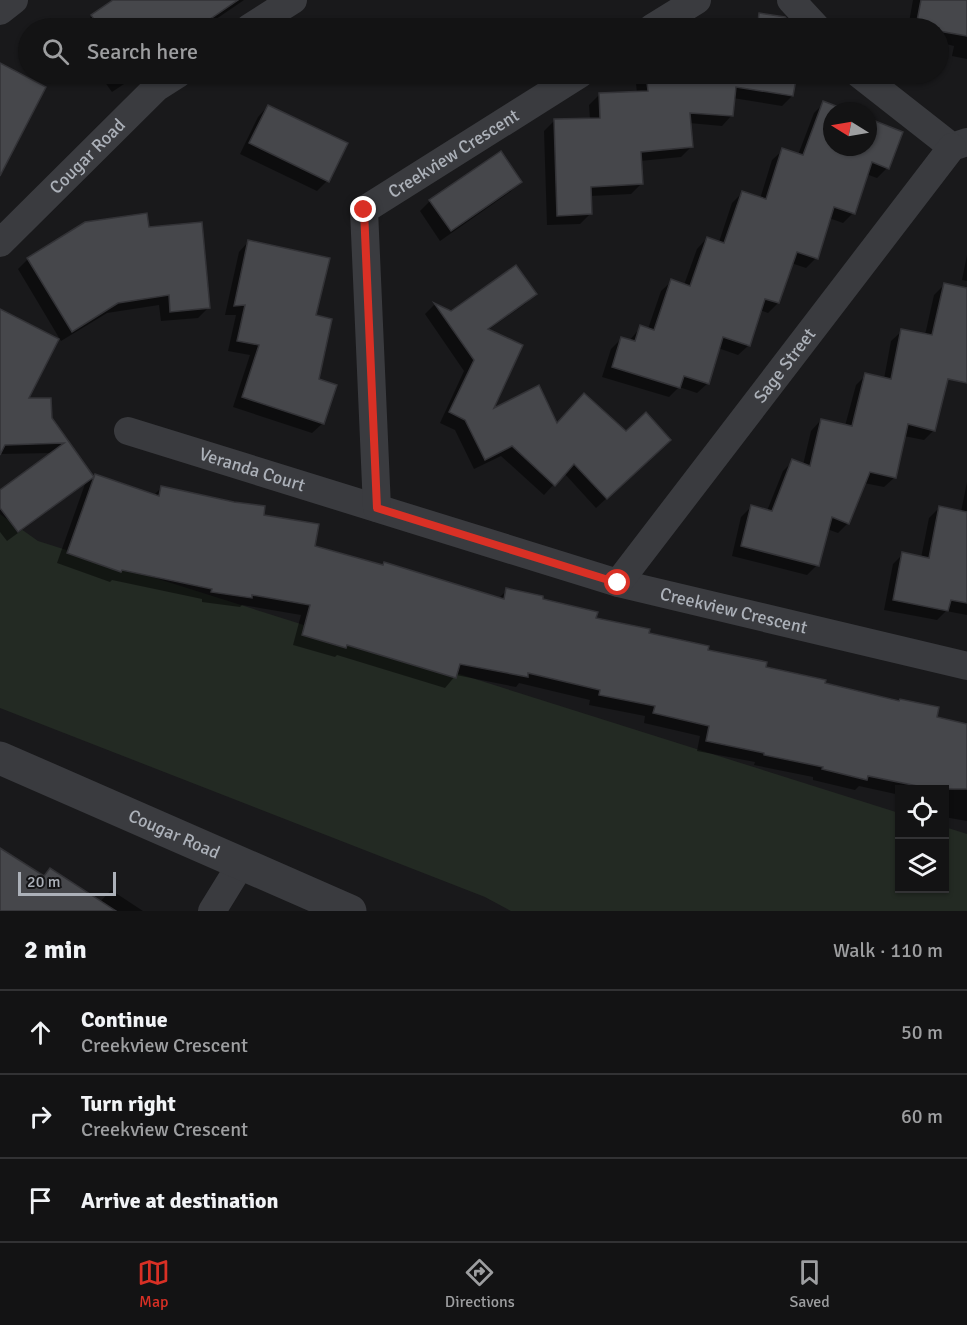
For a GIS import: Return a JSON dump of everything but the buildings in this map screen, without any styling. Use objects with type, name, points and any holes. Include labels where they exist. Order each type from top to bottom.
[{"type":"street","points":[[0,11],[14,0]]},
{"type":"street","points":[[265,18],[293,0]]},
{"type":"street","points":[[668,18],[697,0]]},
{"type":"street","points":[[791,0],[808,18]]},
{"type":"street","name":"Cougar Road","points":[[0,243],[162,84]]},
{"type":"street","name":"Creekview Crescent","points":[[564,84],[364,210],[377,508],[618,583],[967,666]]},
{"type":"street","points":[[873,84],[959,145]]},
{"type":"street","name":"Sage Street","points":[[618,583],[959,145]]},
{"type":"street","name":"Veranda Court","points":[[128,432],[377,508]]},
{"type":"street","name":"Cougar Road","points":[[0,758],[350,911]]},
{"type":"street","points":[[212,911],[241,864]]},
{"type":"shaded area","points":[[0,514],[38,541],[895,812],[895,893],[949,893],[949,828],[967,834],[967,911],[511,911],[485,897],[0,708]]},
{"type":"route","points":[[364,210],[377,508],[618,583]]}]
